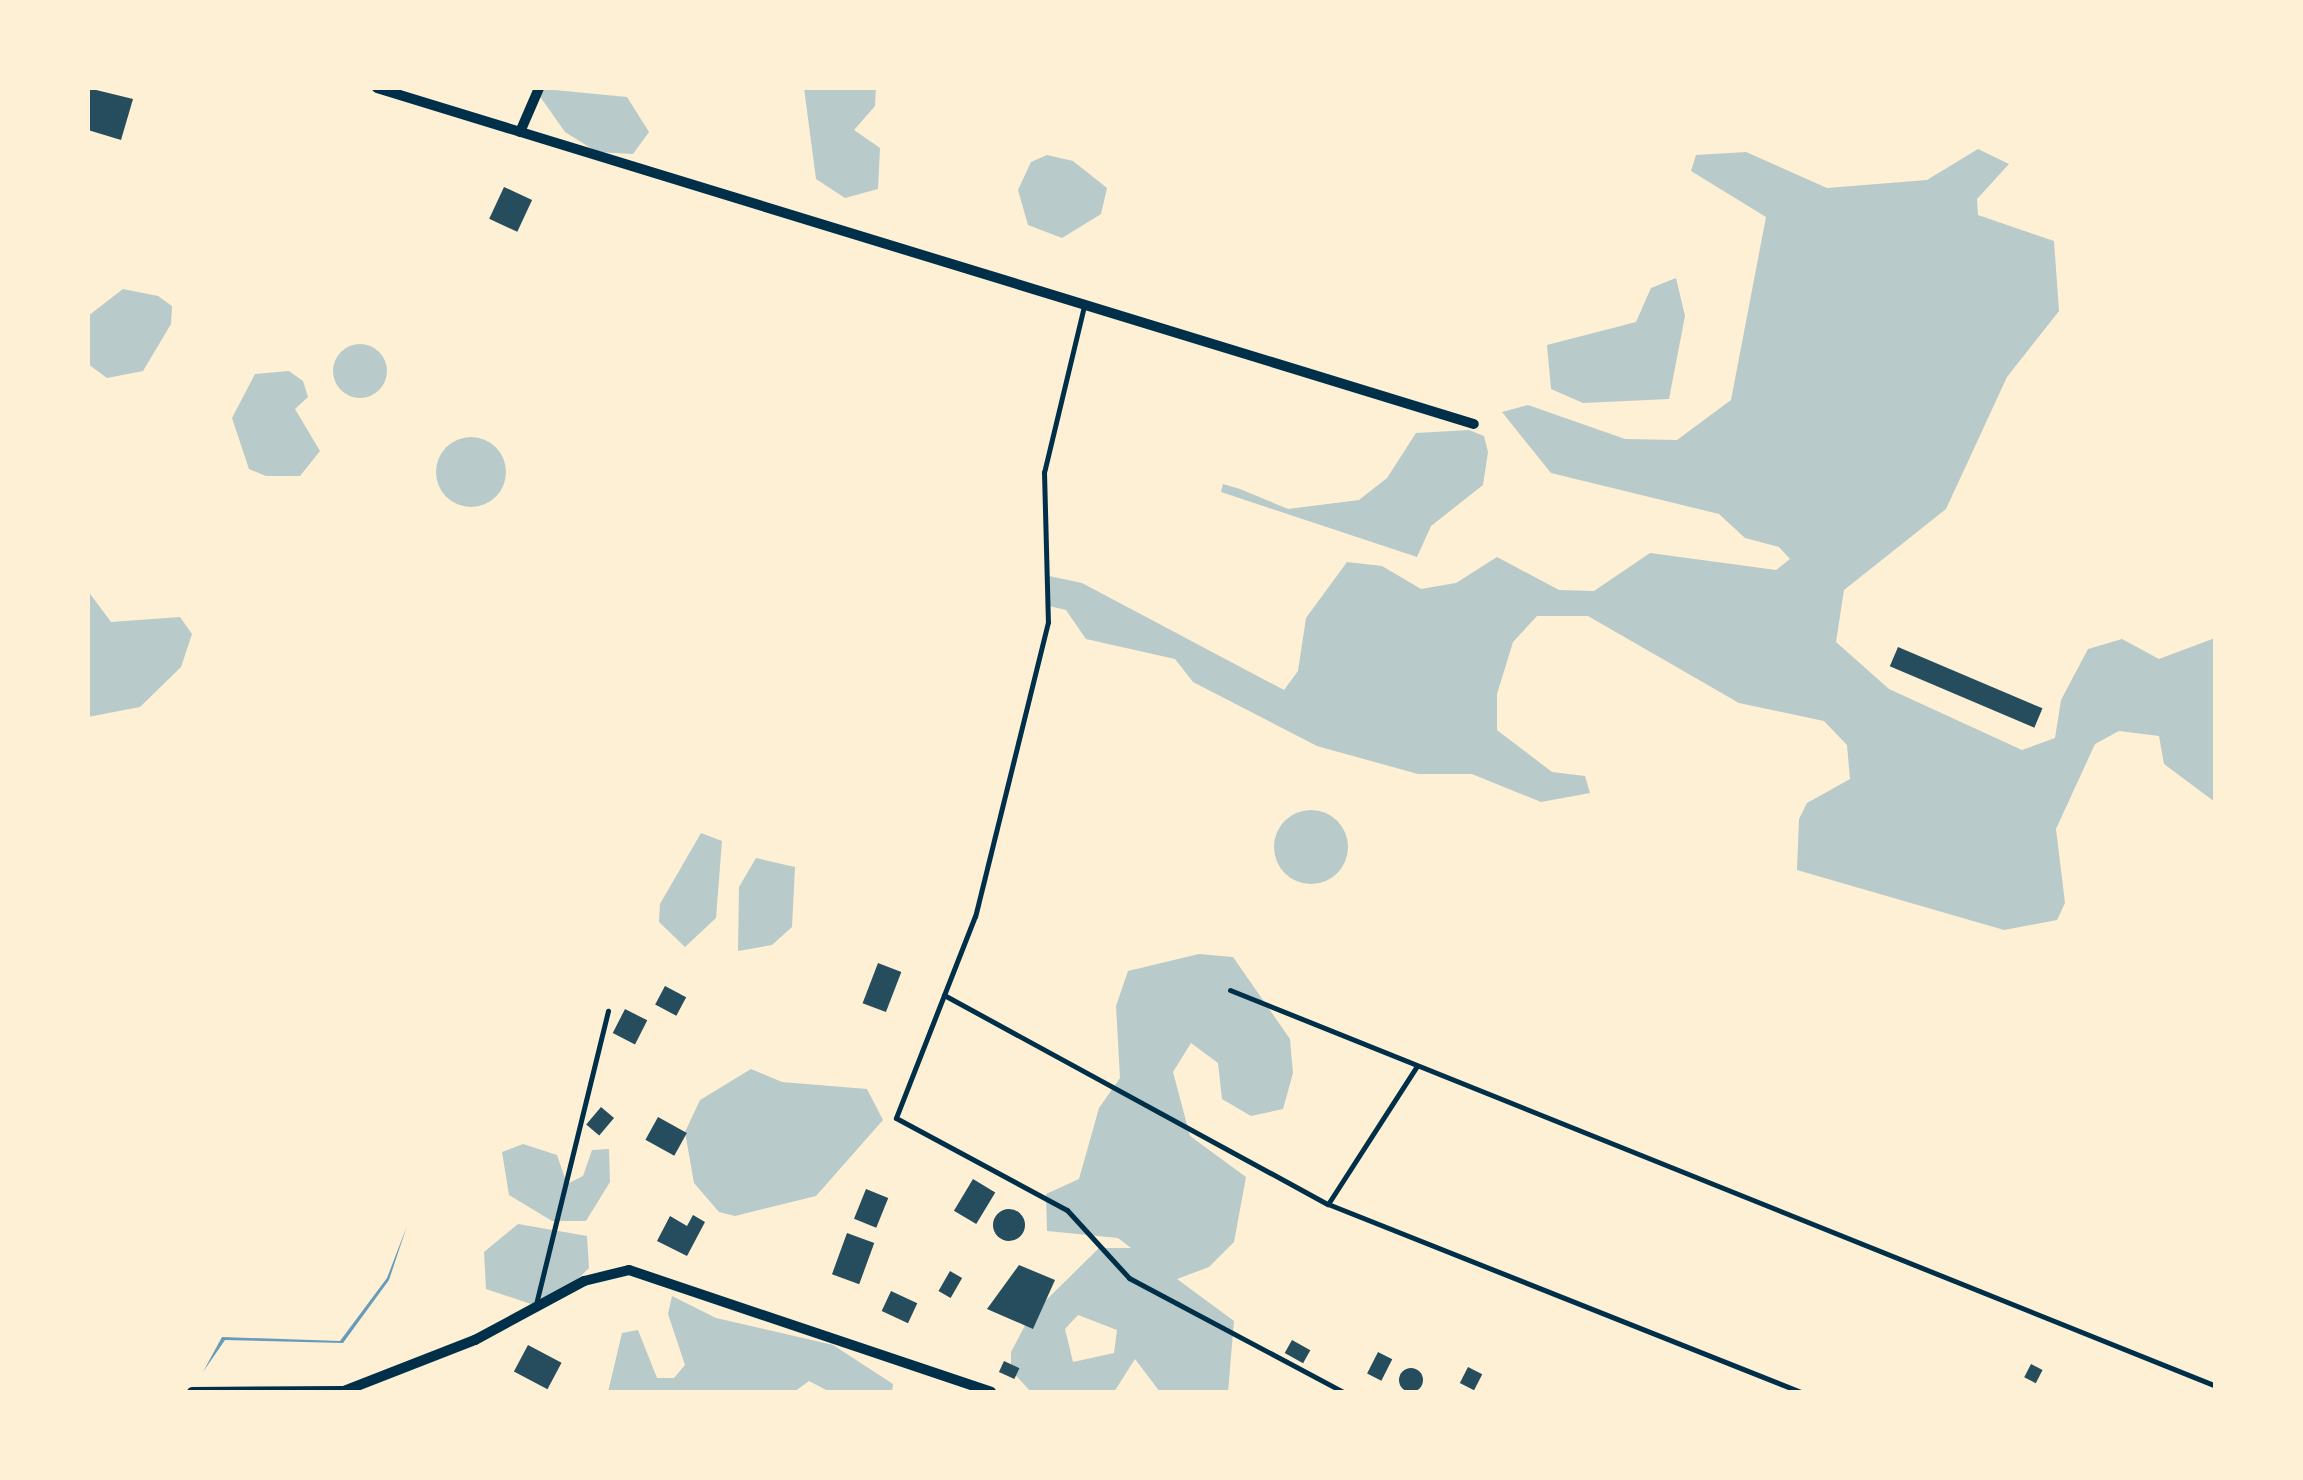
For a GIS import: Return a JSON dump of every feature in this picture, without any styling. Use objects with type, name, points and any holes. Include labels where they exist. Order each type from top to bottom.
[{"type":"street","points":[[376,88],[1474,424]]},
{"type":"street","points":[[520,132],[539,88]]},
{"type":"street","points":[[192,1392],[344,1391],[393,1376],[536,1307],[628,1270],[991,1392]]},
{"type":"lane","points":[[1084,306],[1044,472],[1048,622],[975,916],[896,1118],[1068,1210],[1129,1278],[1343,1392]]},
{"type":"lane","points":[[1230,990],[2216,1386]]},
{"type":"lane","points":[[944,995],[1328,1204],[1801,1392]]},
{"type":"lane","points":[[536,1307],[608,1011]]},
{"type":"lane","points":[[1328,1204],[1417,1066]]},
{"type":"shaded area","points":[[534,88],[627,97],[649,132],[633,154],[597,152],[565,132]]},
{"type":"shaded area","points":[[804,88],[876,88],[875,106],[854,130],[880,148],[878,189],[845,198],[816,179]]},
{"type":"shaded area","points":[[1978,149],[2009,164],[1977,199],[1978,215],[2054,241],[2059,311],[2007,377],[1946,509],[1844,590],[1836,642],[1889,689],[2022,750],[2055,738],[2061,700],[2088,649],[2122,639],[2159,659],[2215,638],[2215,802],[2164,764],[2159,736],[2119,731],[2095,744],[2056,829],[2065,903],[2057,920],[2004,930],[1797,870],[1799,819],[1807,803],[1850,779],[1847,745],[1824,721],[1739,703],[1588,616],[1537,616],[1513,642],[1497,694],[1497,730],[1552,772],[1585,776],[1590,793],[1541,802],[1472,774],[1418,774],[1317,746],[1193,682],[1175,659],[1086,639],[1066,610],[1049,606],[1049,576],[1082,583],[1284,690],[1298,671],[1306,618],[1347,562],[1382,566],[1421,589],[1456,583],[1497,557],[1559,590],[1594,591],[1650,553],[1776,570],[1790,559],[1779,547],[1745,538],[1719,514],[1551,473],[1502,412],[1528,405],[1625,439],[1677,440],[1731,400],[1766,217],[1691,171],[1696,155],[1746,152],[1827,188],[1927,180]]},
{"type":"shaded area","points":[[1047,155],[1073,161],[1107,188],[1101,214],[1062,238],[1028,225],[1018,190],[1031,162]]},
{"type":"shaded area","points":[[1676,278],[1685,316],[1669,399],[1583,403],[1551,389],[1547,345],[1636,322],[1651,288]]},
{"type":"shaded area","points":[[123,289],[158,296],[172,306],[171,324],[143,371],[107,378],[88,364],[88,316]]},
{"type":"shaded area","points":[[360,344],[379,352],[387,371],[379,390],[360,398],[341,390],[333,371],[341,352]]},
{"type":"shaded area","points":[[289,371],[303,381],[308,397],[295,409],[320,451],[300,476],[266,476],[249,469],[232,418],[255,374]]},
{"type":"shaded area","points":[[1469,430],[1484,436],[1488,452],[1483,485],[1431,526],[1417,557],[1221,492],[1223,484],[1288,509],[1359,500],[1387,478],[1416,433]]},
{"type":"shaded area","points":[[471,437],[496,447],[506,472],[496,497],[471,507],[446,497],[436,472],[446,447]]},
{"type":"shaded area","points":[[88,591],[111,622],[180,617],[192,634],[181,667],[140,707],[88,717]]},
{"type":"shaded area","points":[[1311,810],[1337,821],[1348,847],[1337,873],[1311,884],[1285,873],[1274,847],[1285,821]]},
{"type":"shaded area","points":[[701,833],[722,841],[716,918],[685,947],[659,922],[660,904]]},
{"type":"shaded area","points":[[756,858],[795,867],[792,927],[772,945],[738,951],[739,887]]},
{"type":"shaded area","points":[[1199,954],[1233,957],[1290,1039],[1293,1073],[1283,1109],[1251,1116],[1222,1099],[1218,1063],[1191,1043],[1173,1072],[1190,1136],[1246,1177],[1234,1242],[1209,1267],[1177,1279],[1234,1321],[1228,1392],[1160,1392],[1135,1359],[1114,1392],[1031,1392],[1011,1370],[1011,1352],[1030,1316],[1099,1248],[1131,1248],[1118,1238],[1047,1231],[1046,1194],[1079,1179],[1099,1108],[1120,1078],[1116,1006],[1128,971]],"holes":[[[1078,1315],[1117,1330],[1114,1353],[1073,1362],[1065,1329]]]},
{"type":"shaded area","points":[[751,1069],[782,1082],[867,1089],[883,1120],[816,1196],[735,1216],[719,1212],[694,1183],[685,1132],[700,1100]]},
{"type":"shaded area","points":[[523,1144],[557,1155],[567,1184],[583,1176],[592,1150],[609,1149],[610,1182],[586,1221],[552,1221],[509,1195],[502,1152]]},
{"type":"shaded area","points":[[518,1224],[587,1236],[589,1268],[564,1292],[531,1304],[486,1289],[484,1252]]},
{"type":"shaded area","points":[[672,1296],[716,1318],[833,1345],[893,1384],[892,1392],[830,1392],[809,1381],[794,1392],[608,1392],[622,1333],[638,1330],[657,1378],[674,1378],[685,1365],[668,1314]]},
{"type":"water","points":[[407,1226],[389,1280],[343,1343],[225,1340],[203,1372],[222,1337],[340,1341],[387,1278]]},
{"type":"building","points":[[88,88],[133,99],[121,140],[88,130]]},
{"type":"building","points":[[504,187],[532,200],[517,232],[489,219]]},
{"type":"building","points":[[1898,647],[2043,708],[2034,728],[1890,666]]},
{"type":"building","points":[[878,963],[901,972],[886,1012],[863,1003]]},
{"type":"building","points":[[665,986],[686,997],[676,1016],[655,1005]]},
{"type":"building","points":[[625,1009],[647,1020],[635,1044],[613,1033]]},
{"type":"building","points":[[601,1107],[614,1118],[599,1136],[586,1125]]},
{"type":"building","points":[[658,1117],[687,1133],[674,1156],[645,1140]]},
{"type":"building","points":[[973,1179],[995,1192],[976,1224],[954,1211]]},
{"type":"building","points":[[866,1189],[888,1198],[876,1228],[854,1219]]},
{"type":"building","points":[[1009,1209],[1020,1214],[1025,1225],[1020,1236],[1009,1241],[998,1236],[993,1225],[998,1214]]},
{"type":"building","points":[[693,1215],[705,1222],[687,1256],[657,1241],[670,1216],[687,1226]]},
{"type":"building","points":[[847,1233],[874,1243],[859,1284],[832,1274]]},
{"type":"building","points":[[1019,1265],[1055,1280],[1033,1329],[987,1309]]},
{"type":"building","points":[[950,1271],[962,1278],[951,1298],[938,1291]]},
{"type":"building","points":[[891,1291],[917,1303],[908,1323],[882,1311]]},
{"type":"building","points":[[1292,1340],[1310,1350],[1303,1363],[1285,1353]]},
{"type":"building","points":[[528,1345],[562,1363],[547,1389],[514,1371]]},
{"type":"building","points":[[1378,1352],[1392,1359],[1381,1381],[1367,1373]]},
{"type":"building","points":[[1004,1361],[1019,1368],[1014,1379],[999,1372]]},
{"type":"building","points":[[2031,1364],[2043,1370],[2036,1383],[2024,1377]]},
{"type":"building","points":[[1468,1367],[1482,1374],[1474,1390],[1460,1383]]},
{"type":"building","points":[[1411,1368],[1423,1380],[1411,1392],[1399,1380]]}]
